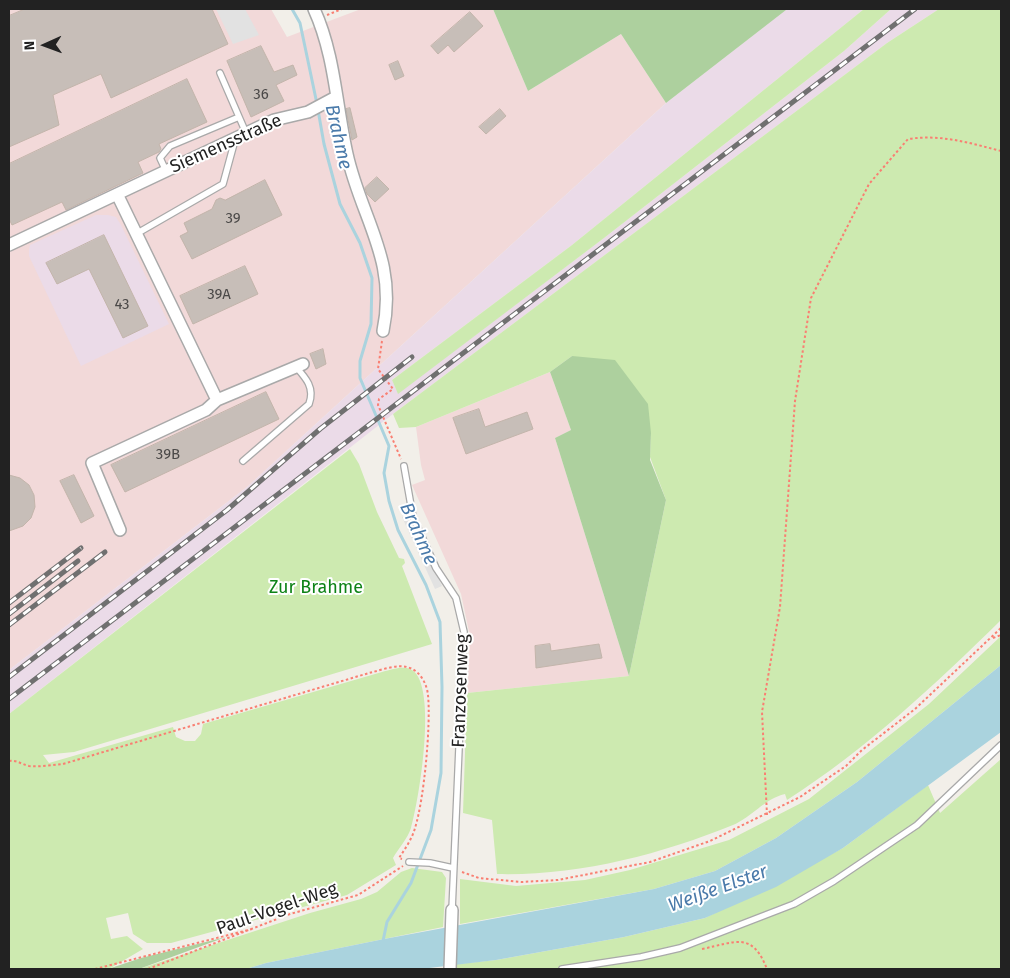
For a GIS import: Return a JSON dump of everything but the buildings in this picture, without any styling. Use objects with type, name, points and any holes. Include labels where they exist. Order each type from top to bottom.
[{"type":"street","points":[[316,14],[332,60],[333,99],[347,156],[374,233],[387,280],[387,312],[383,331]]},
{"type":"street","name":"Siemensstraße","points":[[9,245],[274,120],[308,112],[333,99]]},
{"type":"street","points":[[117,194],[217,400]]},
{"type":"street","points":[[120,530],[92,463],[206,410],[217,400],[300,365]]},
{"type":"street","points":[[450,969],[452,910]]},
{"type":"lane","points":[[136,234],[223,184],[241,136],[239,117],[220,73]]},
{"type":"lane","points":[[166,171],[160,158],[170,146],[239,117]]},
{"type":"lane","points":[[243,462],[309,404],[312,396],[309,383],[300,365]]},
{"type":"lane","name":"Franzosenweg","points":[[404,466],[413,517],[436,568],[456,598],[464,632],[452,910]]},
{"type":"lane","points":[[562,969],[641,957],[680,948],[762,918],[794,904],[834,881],[917,824],[1001,745]]},
{"type":"lane","points":[[409,862],[430,863],[453,868]]},
{"type":"path","points":[[316,14],[342,9]]},
{"type":"path","points":[[767,815],[762,712],[780,608],[795,401],[811,298],[869,184],[908,139],[925,136],[945,137],[1001,151]]},
{"type":"path","points":[[383,331],[378,369],[392,389],[379,399],[378,405],[390,428],[404,466]]},
{"type":"path","points":[[453,868],[479,878],[522,882],[558,880],[650,862],[710,841],[767,815],[800,797],[846,766],[862,750],[915,709],[1001,628]]},
{"type":"path","points":[[991,639],[1001,634]]},
{"type":"path","points":[[9,761],[15,760],[26,765],[40,767],[63,764],[369,673],[400,666],[411,668],[421,676],[428,694],[420,806],[415,828],[399,858],[409,862]]},
{"type":"path","name":"Paul-Vogel-Weg","points":[[148,969],[261,927],[290,914],[358,895],[409,862]]},
{"type":"path","points":[[95,969],[261,927]]},
{"type":"path","points":[[680,948],[696,950],[732,942],[750,944],[756,947],[766,969]]},
{"type":"shaded area","points":[[9,9],[271,9],[287,37],[361,9],[493,9],[528,91],[621,34],[666,103],[247,487],[9,670]]},
{"type":"shaded area","points":[[216,9],[245,9],[259,35],[233,44]]},
{"type":"shaded area","points":[[787,9],[864,9],[572,245],[392,380],[398,393],[604,238],[844,51],[891,9],[939,9],[887,43],[393,414],[9,714],[9,670],[247,487],[666,103]]},
{"type":"shaded area","points":[[96,215],[116,217],[169,324],[81,366],[29,256],[29,250],[30,245]]},
{"type":"shaded area","points":[[550,372],[571,430],[555,438],[629,676],[467,693],[470,636],[461,594],[412,485],[425,480],[416,427]]},
{"type":"shaded area","points":[[409,514],[442,586],[435,589],[402,517]]},
{"type":"green space","points":[[493,9],[786,10],[666,103],[621,34],[528,91]]},
{"type":"green space","points":[[864,9],[891,9],[844,51],[604,238],[398,394],[392,380],[572,245]]},
{"type":"green space","points":[[939,9],[1001,9],[1001,620],[899,716],[816,781],[787,800],[785,794],[778,796],[740,822],[676,846],[647,854],[587,867],[557,871],[497,874],[492,820],[463,813],[467,693],[629,676],[666,500],[650,457],[651,433],[572,356],[550,372],[416,427],[399,428],[393,414],[887,43]]},
{"type":"green space","points":[[572,356],[615,360],[648,404],[651,433],[650,460],[666,500],[629,676],[555,438],[571,430],[550,372]]},
{"type":"green space","name":"Zur Brahme","points":[[350,449],[359,464],[377,512],[399,558],[404,559],[405,563],[402,566],[432,644],[74,752],[43,755],[49,763],[173,727],[176,737],[185,741],[195,741],[201,734],[203,724],[397,668],[412,670],[420,680],[424,698],[425,720],[422,770],[410,832],[393,858],[396,865],[347,895],[171,943],[147,943],[133,934],[128,913],[106,918],[111,939],[127,936],[143,949],[109,969],[9,969],[9,714]]},
{"type":"green space","points":[[1001,636],[1001,665],[857,782],[776,838],[715,871],[654,889],[460,924],[460,879],[516,886],[585,880],[630,870],[729,840],[809,799],[929,704]]},
{"type":"green space","points":[[1001,759],[1001,969],[456,969],[457,964],[496,960],[624,937],[705,918],[843,848],[928,785],[940,813]]},
{"type":"green space","points":[[412,868],[442,872],[446,878],[443,927],[266,963],[246,969],[139,969],[310,913],[361,899],[377,892],[401,872]]},
{"type":"green space","points":[[226,937],[139,969],[108,969],[141,958]]},
{"type":"water","name":"Weiße Elster","points":[[1001,665],[1001,732],[843,848],[776,887],[705,918],[624,937],[496,960],[421,969],[246,969],[266,963],[384,939],[654,889],[715,871],[776,838],[857,782]]},
{"type":"waterway","name":"Brahme","points":[[292,9],[300,23],[317,104]]},
{"type":"waterway","name":"Brahme","points":[[318,110],[324,144],[340,204],[360,243],[372,278],[371,324],[360,361],[360,378],[389,446],[384,473],[389,501],[398,530],[426,585],[440,622],[442,687],[441,773],[431,830],[411,883],[387,922],[383,941]]},
{"type":"railway","points":[[9,699],[915,9]]},
{"type":"railway","points":[[9,677],[227,510],[320,429],[412,357]]},
{"type":"railway","points":[[9,603],[81,548]]},
{"type":"railway","points":[[9,625],[105,552]]},
{"type":"railway","points":[[9,614],[78,561]]}]
